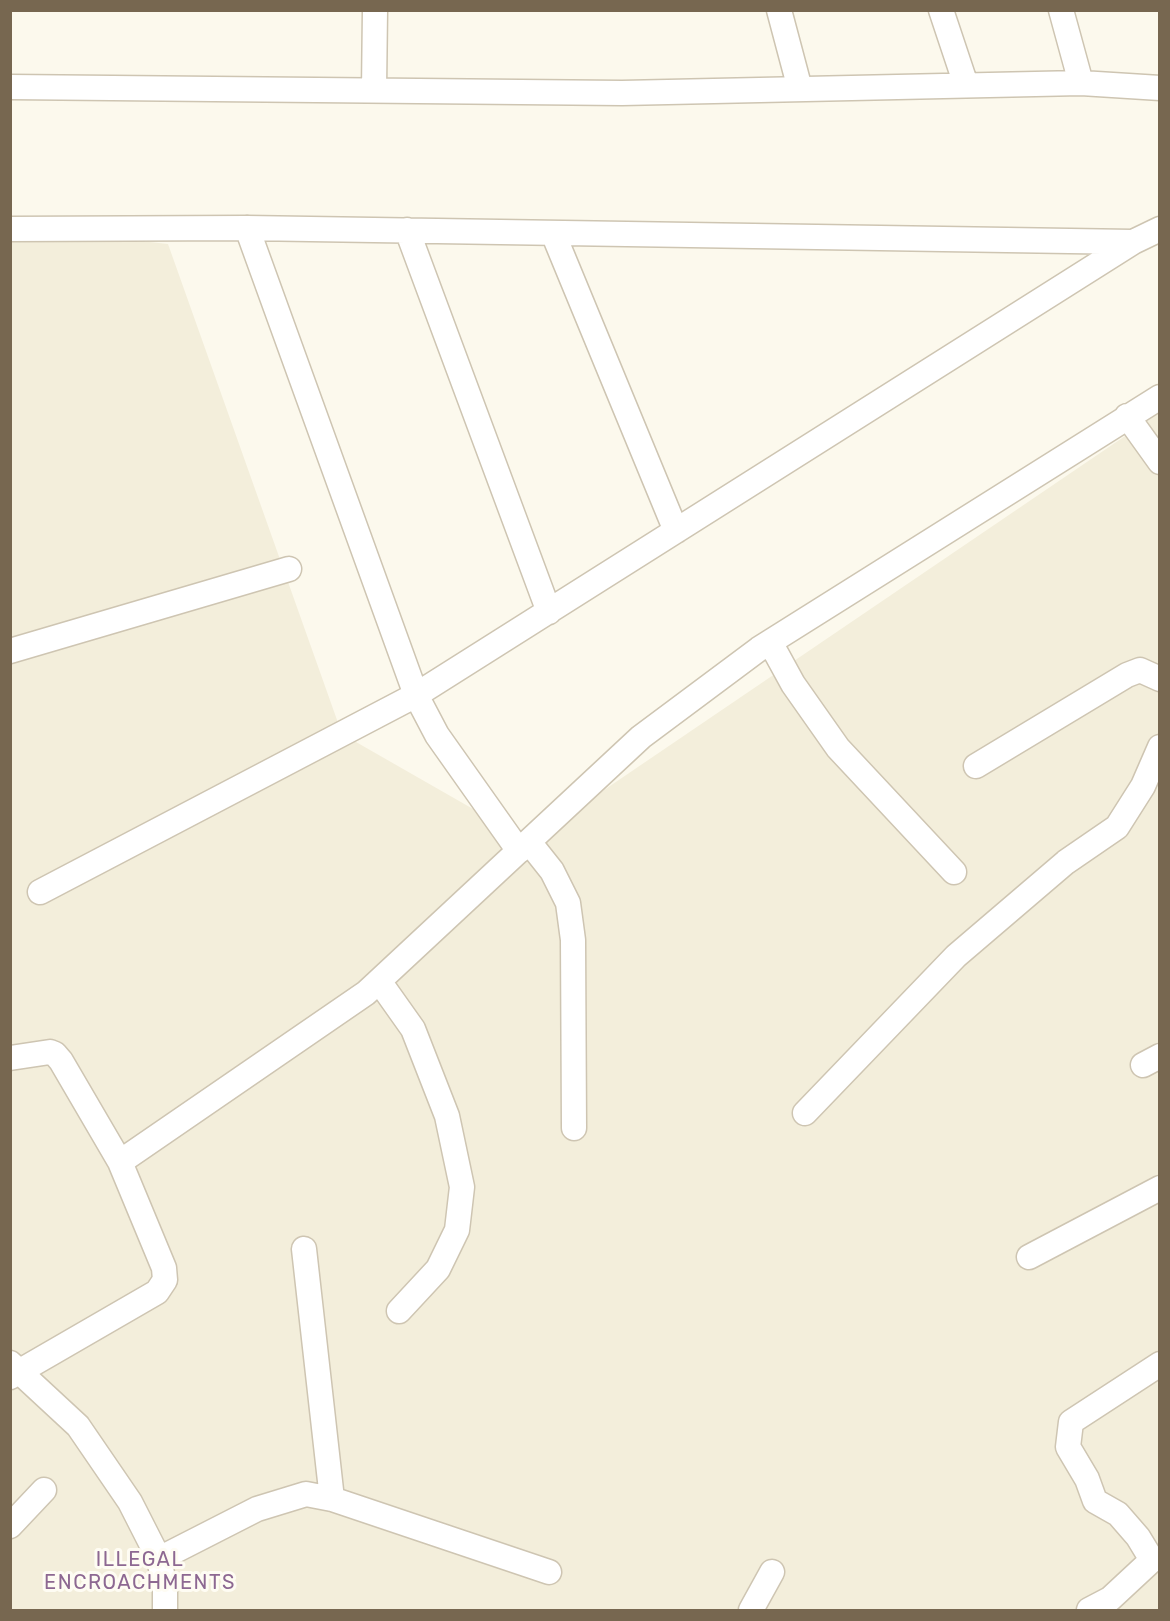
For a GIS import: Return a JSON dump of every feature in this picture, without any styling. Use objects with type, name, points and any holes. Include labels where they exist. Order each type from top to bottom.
[{"type":"street","points":[[374,90],[375,10]]},
{"type":"street","points":[[779,10],[801,89]]},
{"type":"street","points":[[941,10],[966,85]]},
{"type":"street","points":[[1061,10],[1081,83]]},
{"type":"street","points":[[10,87],[622,93],[1081,83],[1160,88]]},
{"type":"street","points":[[10,230],[248,228],[1133,242]]},
{"type":"street","points":[[248,228],[416,695],[437,735],[524,846],[552,872],[568,903],[573,940],[574,1128]]},
{"type":"street","points":[[40,892],[416,695],[1133,242],[1160,230]]},
{"type":"street","points":[[407,231],[549,612]]},
{"type":"street","points":[[553,233],[676,531]]},
{"type":"street","points":[[120,1162],[366,993],[641,737],[770,642],[1127,416],[1160,398]]},
{"type":"street","points":[[1127,416],[1160,462]]},
{"type":"street","points":[[10,651],[289,569]]},
{"type":"street","points":[[770,642],[793,684],[838,748],[954,872]]},
{"type":"street","points":[[976,766],[1127,675],[1140,670],[1160,679]]},
{"type":"street","points":[[805,1113],[956,956],[1066,862],[1117,827],[1143,786],[1160,747]]},
{"type":"street","points":[[379,981],[413,1029],[447,1116],[462,1187],[457,1230],[438,1269],[399,1311]]},
{"type":"street","points":[[10,1058],[50,1052],[55,1054],[120,1162],[165,1268],[165,1280],[157,1292],[13,1371],[78,1426],[130,1502],[159,1559],[165,1588],[165,1611]]},
{"type":"street","points":[[1029,1257],[1160,1188]]},
{"type":"street","points":[[304,1249],[332,1499]]},
{"type":"street","points":[[1089,1611],[1110,1599],[1152,1560],[1138,1537],[1118,1514],[1095,1501],[1087,1479],[1068,1447],[1071,1422],[1160,1364]]},
{"type":"street","points":[[10,1526],[44,1490]]},
{"type":"street","points":[[159,1559],[257,1509],[306,1494],[332,1499],[549,1572]]},
{"type":"street","points":[[751,1611],[772,1572]]},
{"type":"shaded area","points":[[11,227],[168,244],[342,734],[529,841],[1159,413],[1159,1610],[11,1610]]},
{"type":"district","name":"ILLEGAL ENCROACHMENTS","points":[[140,1572]]}]
